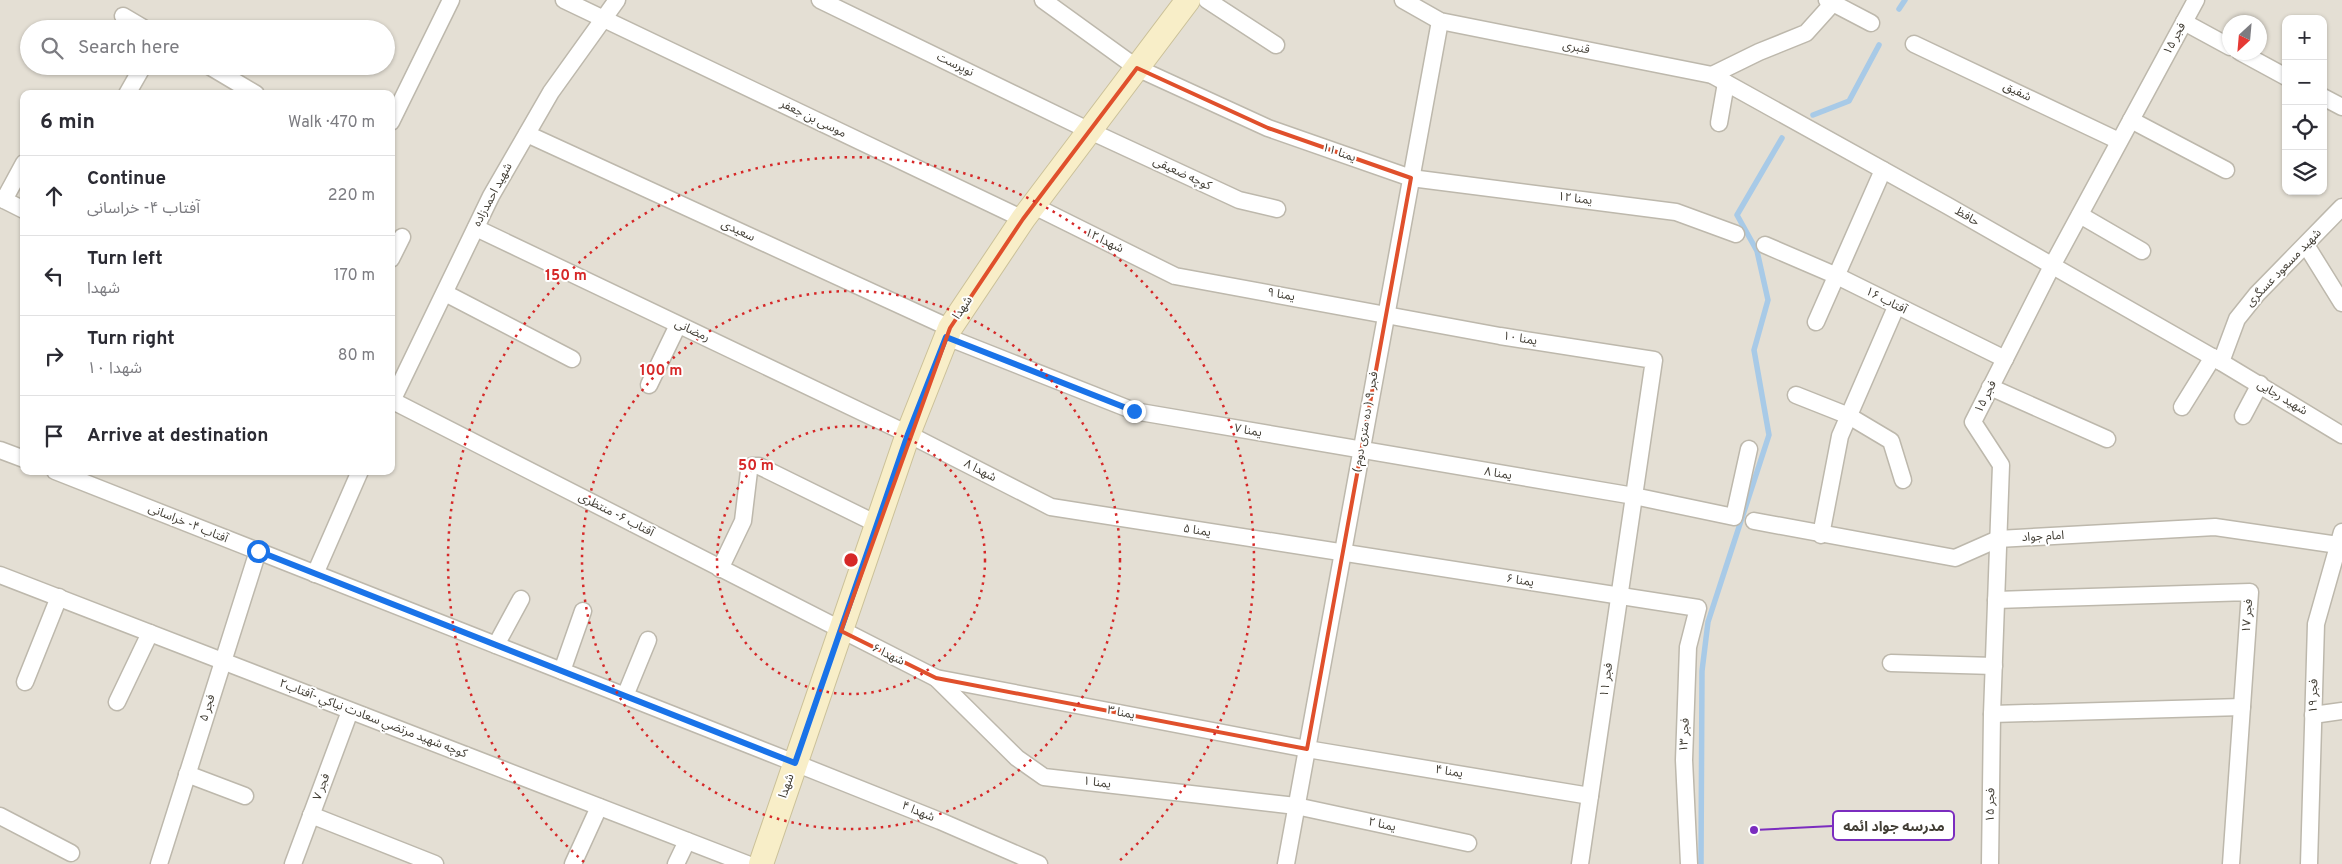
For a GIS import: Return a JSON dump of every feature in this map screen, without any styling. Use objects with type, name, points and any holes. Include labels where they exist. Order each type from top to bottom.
[{"type":"main road","name":"شهدا","points":[[761,864],[908,434],[948,333],[1028,212],[1188,0]]},
{"type":"street","points":[[395,114],[451,0]]},
{"type":"street","name":"موسی بن جعفر","points":[[564,0],[1028,212]]},
{"type":"street","name":"شهید احمدزاده","points":[[395,395],[491,196],[551,92],[617,0]]},
{"type":"street","name":"نوپرست","points":[[820,0],[1090,131]]},
{"type":"street","name":"یمنا ۱۱","points":[[1043,0],[1137,68],[1268,128],[1411,178]]},
{"type":"street","points":[[1207,0],[1276,45]]},
{"type":"street","points":[[1403,0],[1440,21]]},
{"type":"street","name":"فجر ۱۵","points":[[1990,864],[1992,714],[2001,465],[1972,422],[2052,266],[2196,0]]},
{"type":"street","points":[[1719,123],[1719,79],[1759,52],[1806,33],[1830,1],[1871,23]]},
{"type":"street","points":[[123,16],[130,20]]},
{"type":"street","name":"قنبری","points":[[1440,21],[1719,79]]},
{"type":"street","name":"فجر ۹ ( ده متری دوم )","points":[[1286,864],[1440,21]]},
{"type":"street","points":[[2184,22],[2222,43]]},
{"type":"street","name":"شفیق","points":[[1914,44],[2119,141]]},
{"type":"street","points":[[2255,60],[2282,75]]},
{"type":"street","points":[[129,90],[138,75]]},
{"type":"street","points":[[224,75],[249,90]]},
{"type":"street","name":"حافظ","points":[[1719,79],[2217,360]]},
{"type":"street","points":[[2327,99],[2342,107]]},
{"type":"street","points":[[2131,120],[2226,170]]},
{"type":"street","name":"کوچه ضعیقی","points":[[1090,131],[1240,200],[1276,208]]},
{"type":"street","name":"سعیدی","points":[[527,134],[948,333],[1134,411]]},
{"type":"street","points":[[20,170],[2,199],[20,208]]},
{"type":"street","points":[[1816,322],[1883,170]]},
{"type":"street","name":"یمنا ۱۲","points":[[1411,178],[1676,212],[1736,234]]},
{"type":"street","name":"شهید مسعود عسگری","points":[[2182,407],[2217,360],[2237,319],[2257,294],[2342,206]]},
{"type":"street","name":"شهدا ۱۲","points":[[1028,212],[1175,276]]},
{"type":"street","points":[[2080,215],[2142,251]]},
{"type":"street","name":"رمضانی","points":[[476,228],[908,434]]},
{"type":"street","points":[[395,251],[402,237]]},
{"type":"street","name":"آفتاب ۱۶","points":[[1766,245],[1837,276],[2005,359]]},
{"type":"street","points":[[2306,245],[2342,303]]},
{"type":"street","name":"یمنا ۹","points":[[1175,276],[1386,314]]},
{"type":"street","points":[[445,293],[572,359]]},
{"type":"street","points":[[1821,535],[1840,436],[1896,306]]},
{"type":"street","name":"یمنا ۱۰","points":[[1386,314],[1500,336],[1654,360]]},
{"type":"street","points":[[649,385],[678,325]]},
{"type":"street","name":"فجر ۱۱","points":[[1580,864],[1654,360]]},
{"type":"street","name":"شهید رجایی","points":[[2217,360],[2260,384],[2342,435]]},
{"type":"street","points":[[2243,416],[2260,384]]},
{"type":"street","points":[[1990,387],[2107,439]]},
{"type":"street","points":[[1796,395],[1849,416],[1891,441],[1903,480]]},
{"type":"street","name":"آفتاب ۶- منتظری","points":[[395,403],[841,631]]},
{"type":"street","name":"یمنا ۷","points":[[1134,411],[1361,451]]},
{"type":"street","name":"شهدا ۸","points":[[908,434],[1051,507]]},
{"type":"street","points":[[1634,496],[1734,517],[1749,449]]},
{"type":"street","points":[[0,450],[20,458]]},
{"type":"street","name":"یمنا ۸","points":[[1361,451],[1634,496]]},
{"type":"street","points":[[720,569],[743,521],[749,472],[752,466],[759,466],[877,524]]},
{"type":"street","name":"آفتاب ۴- خراسانی","points":[[65,475],[795,763]]},
{"type":"street","points":[[315,574],[358,475]]},
{"type":"street","name":"یمنا ۵","points":[[1051,507],[1342,554]]},
{"type":"street","name":"امام جواد","points":[[1754,521],[1821,535],[1954,558],[1998,539],[2215,527],[2340,538]]},
{"type":"street","name":"فجر ۱۹","points":[[2309,864],[2316,624],[2336,578],[2340,538]]},
{"type":"street","name":"فجر ۵","points":[[159,864],[258,551]]},
{"type":"street","name":"یمنا ۶","points":[[1342,554],[1698,608]]},
{"type":"street","name":"كوچه شهيد مرتضي سعادت نياكي -آفتاب۲","points":[[0,574],[747,864]]},
{"type":"street","name":"فجر ۱۷","points":[[1996,600],[2250,592],[2231,864]]},
{"type":"street","points":[[25,682],[59,598]]},
{"type":"street","points":[[496,646],[521,599]]},
{"type":"street","name":"فجر ۱۳","points":[[1689,864],[1684,760],[1688,647],[1698,608]]},
{"type":"street","points":[[562,671],[583,611]]},
{"type":"street","name":"شهدا ۶","points":[[841,631],[936,678]]},
{"type":"street","points":[[117,702],[150,633]]},
{"type":"street","points":[[624,696],[648,640]]},
{"type":"street","points":[[1891,663],[1994,666]]},
{"type":"street","name":"یمنا ۳","points":[[936,678],[1307,749]]},
{"type":"street","name":"یمنا ۱","points":[[936,678],[1017,758],[1044,777],[1296,806]]},
{"type":"street","points":[[1992,714],[2242,707]]},
{"type":"street","name":"فجر ۷","points":[[293,864],[350,711]]},
{"type":"street","points":[[2314,715],[2342,712]]},
{"type":"street","name":"یمنا ۴","points":[[1307,749],[1590,796]]},
{"type":"street","name":"شهدا ۴","points":[[795,763],[1039,864]]},
{"type":"street","points":[[187,774],[245,796]]},
{"type":"street","name":"یمنا ۲","points":[[1296,806],[1468,843]]},
{"type":"street","points":[[573,864],[598,807]]},
{"type":"street","points":[[311,815],[435,864]]},
{"type":"street","points":[[0,816],[71,853]]},
{"type":"street","points":[[676,864],[687,841]]},
{"type":"highlighted area","points":[[1137,68],[1268,128],[1411,178],[1307,749],[936,678],[841,631],[950,328],[1023,219]]},
{"type":"shaded area","points":[[0,0],[2342,0],[2342,864],[0,864]]},
{"type":"waterway","points":[[1899,9],[1905,0]]},
{"type":"waterway","points":[[1813,115],[1849,101],[1879,45]]},
{"type":"waterway","points":[[1701,864],[1702,671],[1708,622],[1769,435],[1754,350],[1768,300],[1757,251],[1737,215],[1782,138]]},
{"type":"place","name":"مدرسه جواد ائمه","points":[[1754,830]]},
{"type":"route","points":[[258,551],[795,763],[908,434],[946,337],[1134,411]]}]
